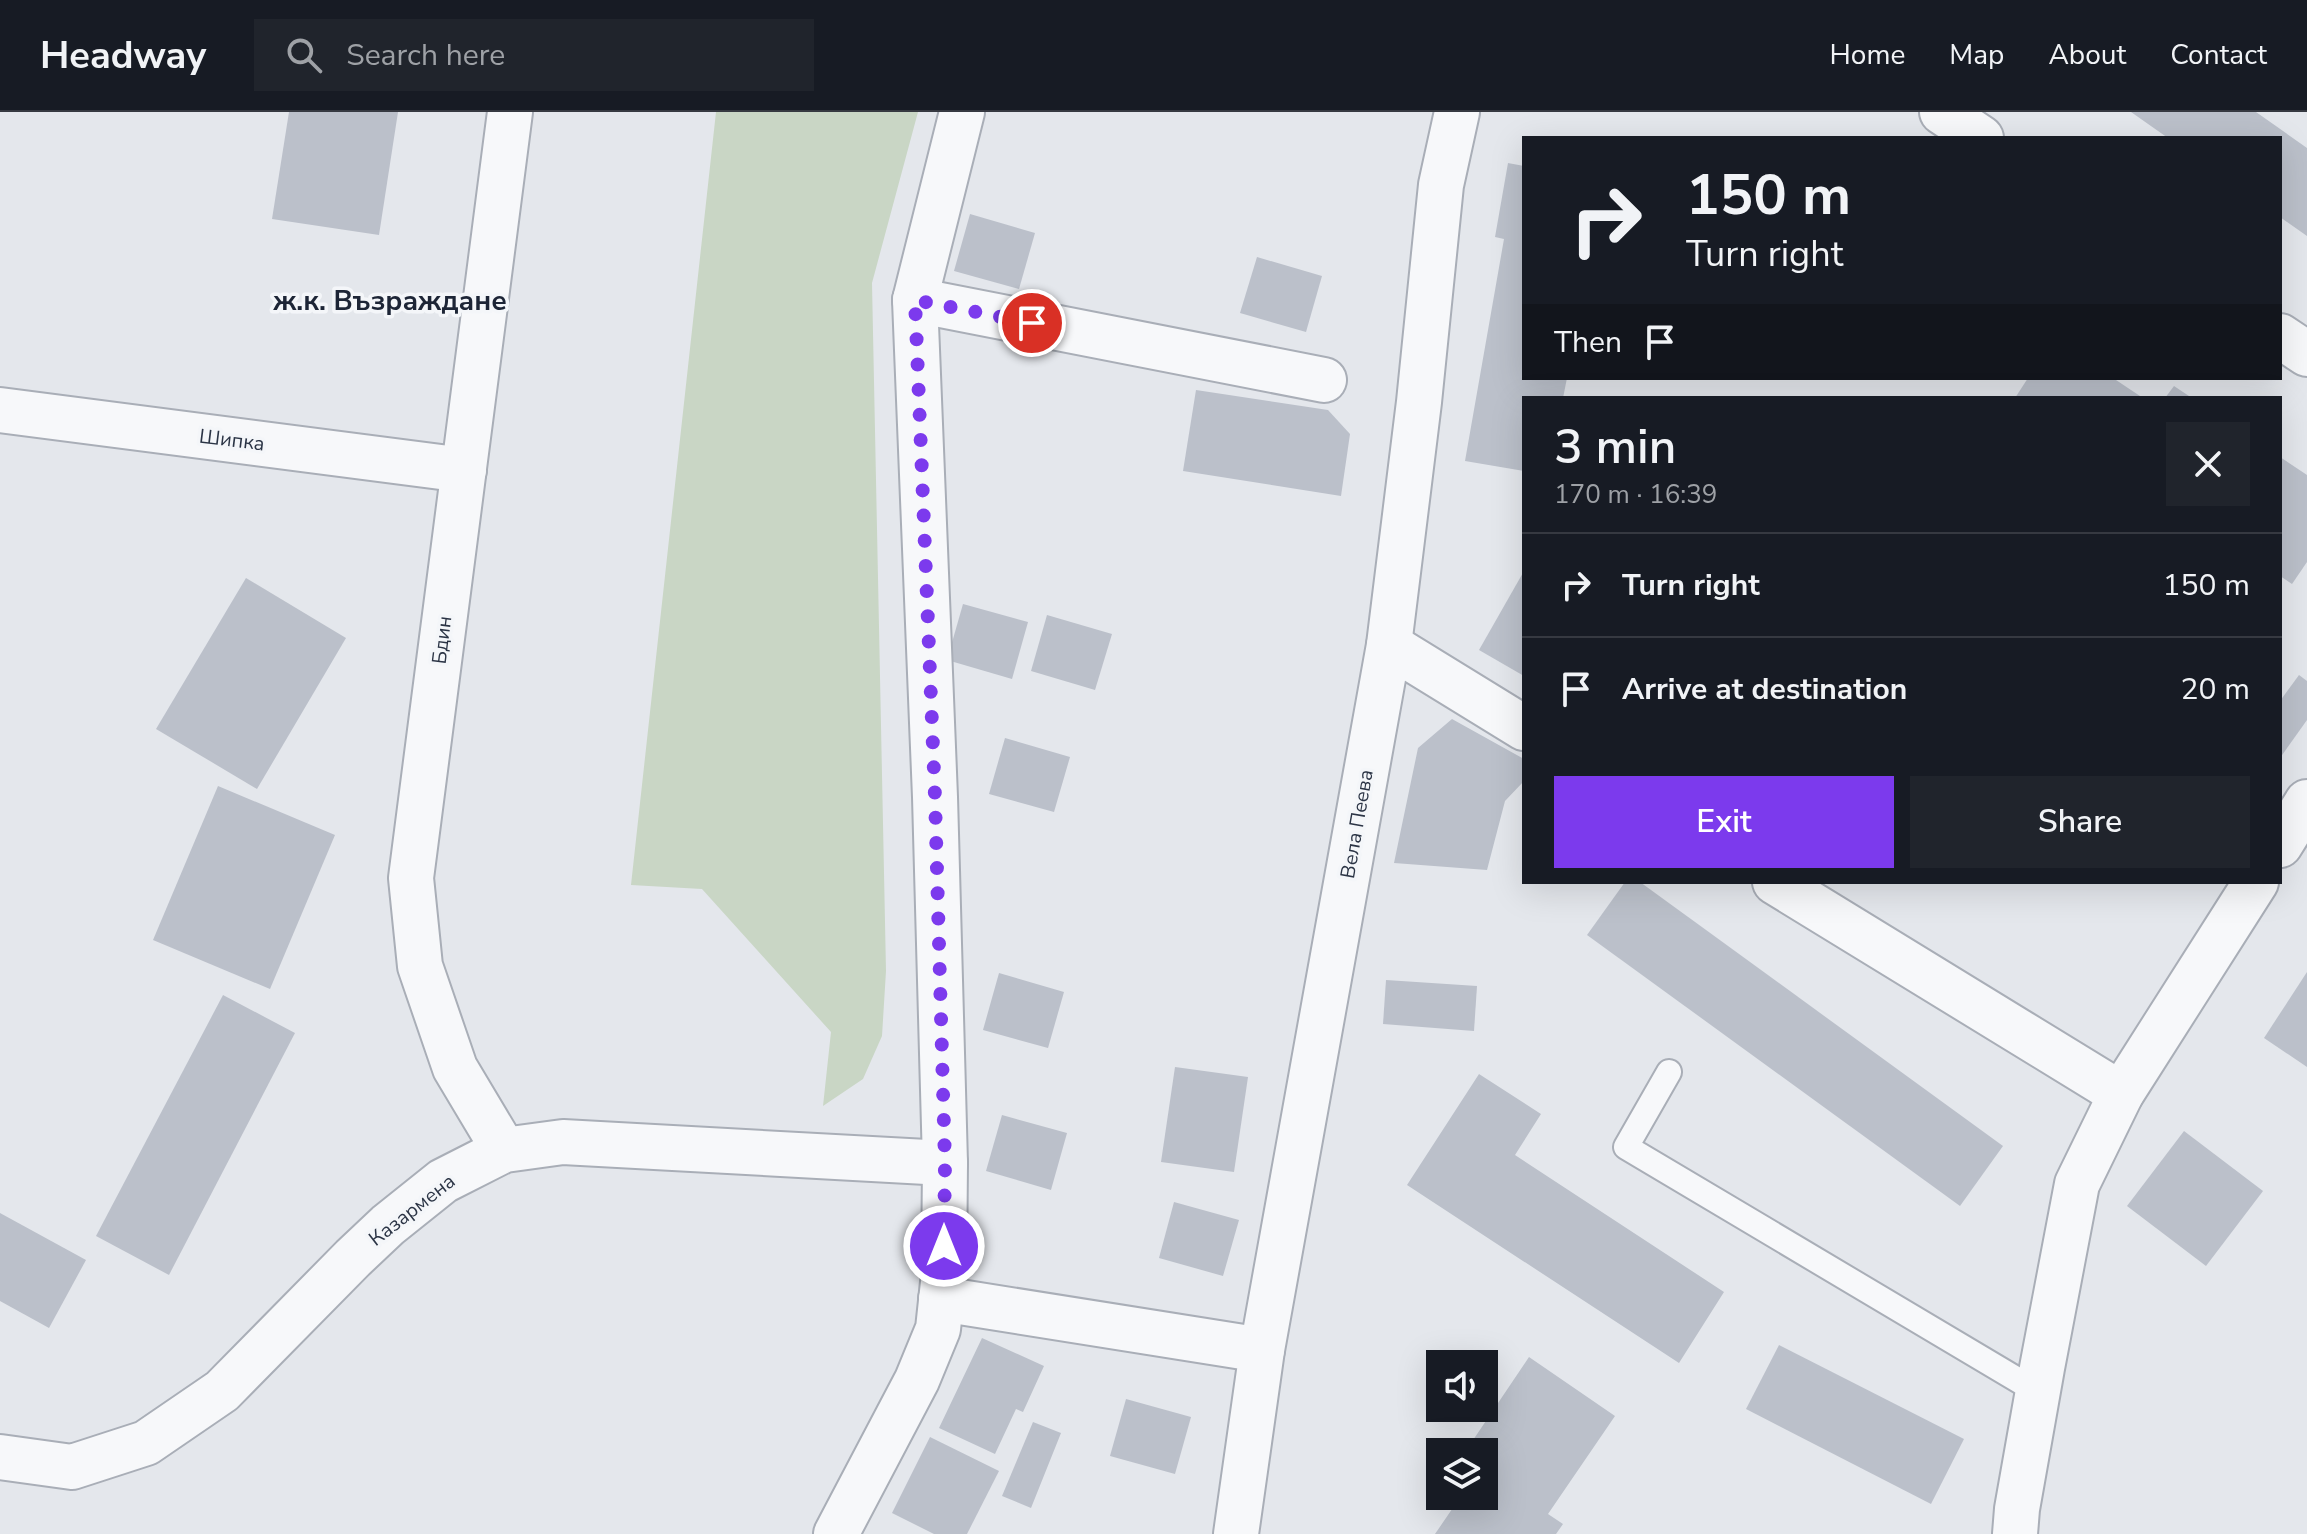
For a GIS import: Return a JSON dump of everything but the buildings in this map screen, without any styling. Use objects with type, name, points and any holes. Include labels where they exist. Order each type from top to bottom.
[{"type":"street","name":"Бдин","points":[[504,1150],[455,1068],[420,966],[411,878],[510,112]]},
{"type":"street","points":[[836,1534],[917,1380],[938,1329],[944,1273],[945,1163],[932,705],[915,300],[962,112]]},
{"type":"street","name":"Вела Пеева","points":[[1236,1534],[1262,1350],[1389,645],[1419,402],[1441,185],[1457,112]]},
{"type":"street","points":[[1942,112],[1978,136]]},
{"type":"street","points":[[915,300],[1324,380]]},
{"type":"street","points":[[2282,337],[2307,354]]},
{"type":"street","name":"Шипка","points":[[0,410],[464,470]]},
{"type":"street","points":[[1389,645],[1522,727]]},
{"type":"street","points":[[2282,842],[2307,802]]},
{"type":"street","points":[[1778,884],[2121,1094]]},
{"type":"street","points":[[2015,1534],[2077,1184],[2121,1094],[2255,884]]},
{"type":"street","name":"Казармена","points":[[0,1457],[72,1467],[146,1443],[222,1391],[388,1225],[443,1181],[504,1150],[563,1142],[945,1163]]},
{"type":"street","points":[[941,1299],[1262,1350]]},
{"type":"lane","points":[[1669,1072],[1626,1147],[2038,1392]]},
{"type":"green space","points":[[716,112],[918,112],[872,283],[886,971],[882,1036],[863,1079],[823,1106],[831,1032],[702,889],[631,885]]},
{"type":"district","name":"ж.к. Възраждане","points":[[390,301]]},
{"type":"route","points":[[944,1246],[945,1163],[935,797],[915,300],[1032,323]]}]
